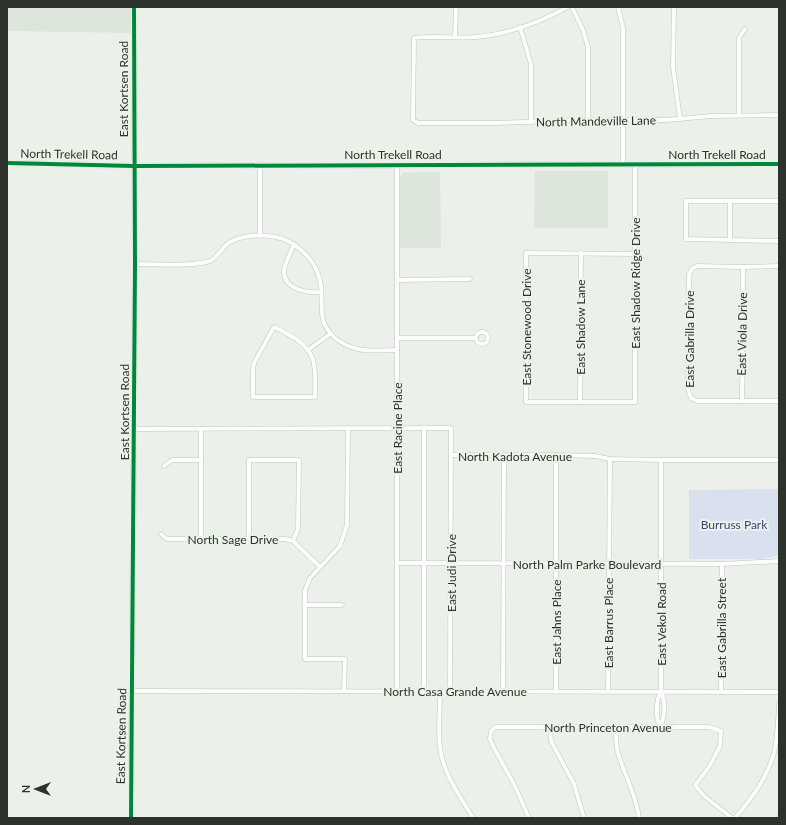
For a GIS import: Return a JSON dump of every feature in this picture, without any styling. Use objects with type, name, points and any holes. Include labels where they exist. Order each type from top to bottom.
[{"type":"main road","name":"North Trekell Road","points":[[7,163],[134,166],[779,164]]},
{"type":"street","name":"East Kortsen Road","points":[[130,818],[135,264],[134,7]]},
{"type":"street","points":[[456,7],[455,37],[474,37],[520,27],[568,7]]},
{"type":"street","points":[[572,7],[583,30],[588,47],[588,120]]},
{"type":"street","points":[[618,7],[623,28],[623,164]]},
{"type":"street","points":[[674,7],[673,67],[680,120]]},
{"type":"street","points":[[520,27],[531,64],[532,122]]},
{"type":"street","points":[[740,115],[739,38],[745,29]]},
{"type":"street","name":"North Mandeville Lane","points":[[455,37],[414,38],[413,120],[418,123],[680,120],[711,116],[779,115]]},
{"type":"street","name":"East Racine Place","points":[[397,164],[397,691]]},
{"type":"street","name":"East Shadow Ridge Drive","points":[[580,402],[635,402],[635,164]]},
{"type":"street","points":[[260,165],[260,236]]},
{"type":"street","points":[[779,202],[686,201],[686,239],[779,241]]},
{"type":"street","points":[[730,202],[730,240]]},
{"type":"street","points":[[135,264],[200,264],[212,260],[227,244],[242,236],[280,238],[294,244],[304,252],[313,263],[320,278],[322,315],[324,323],[330,334],[346,346],[358,350],[397,350]]},
{"type":"street","points":[[294,244],[284,270],[285,278],[289,283],[301,291],[310,293],[321,292]]},
{"type":"street","name":"East Stonewood Drive","points":[[580,402],[526,402],[526,253],[581,253]]},
{"type":"street","points":[[581,253],[635,254]]},
{"type":"street","name":"East Shadow Lane","points":[[580,402],[581,253]]},
{"type":"street","name":"East Gabrilla Drive","points":[[742,401],[697,401],[691,398],[688,389],[689,274],[692,269],[697,266],[743,267]]},
{"type":"street","points":[[743,267],[779,266]]},
{"type":"street","name":"East Viola Drive","points":[[742,401],[743,267]]},
{"type":"street","points":[[397,280],[470,279]]},
{"type":"street","points":[[274,327],[296,338],[308,350],[314,363],[315,396],[253,397],[254,363],[274,327]]},
{"type":"street","points":[[308,350],[330,334]]},
{"type":"street","points":[[397,338],[476,338]]},
{"type":"street","points":[[742,401],[779,401]]},
{"type":"street","points":[[424,427],[424,691]]},
{"type":"street","points":[[344,691],[345,659],[305,659],[304,605],[305,590],[310,578],[340,546],[347,525],[348,428]]},
{"type":"street","name":"North Kadota Avenue","points":[[134,429],[451,428],[452,455],[556,455],[595,456],[610,459],[661,460],[779,460]]},
{"type":"street","points":[[201,429],[201,539]]},
{"type":"street","name":"East Judi Drive","points":[[450,691],[452,455]]},
{"type":"street","name":"East Jahns Place","points":[[556,455],[556,692]]},
{"type":"street","points":[[503,691],[504,456]]},
{"type":"street","name":"East Barrus Place","points":[[608,692],[610,459]]},
{"type":"street","points":[[164,466],[172,460],[201,460]]},
{"type":"street","points":[[249,538],[249,460],[299,460],[298,529],[293,541]]},
{"type":"street","name":"East Vekol Road","points":[[660,727],[657,722],[658,696],[661,692],[661,460]]},
{"type":"street","name":"North Sage Drive","points":[[161,534],[167,539],[285,538],[293,541],[320,567]]},
{"type":"street","points":[[778,561],[779,567]]},
{"type":"street","name":"North Palm Parke Boulevard","points":[[397,563],[722,564],[778,561]]},
{"type":"street","name":"East Gabrilla Street","points":[[721,692],[722,564]]},
{"type":"street","points":[[304,605],[342,604]]},
{"type":"street","name":"North Casa Grande Avenue","points":[[132,691],[779,692]]},
{"type":"street","points":[[440,691],[440,748],[453,783],[473,818]]},
{"type":"street","points":[[735,818],[752,798],[765,777],[774,752],[778,727],[779,704]]},
{"type":"street","name":"North Princeton Avenue","points":[[529,818],[514,784],[490,739],[491,731],[495,727],[709,727],[721,731],[720,746],[709,767],[695,784],[704,796],[732,818]]},
{"type":"street","points":[[615,727],[617,747],[631,783],[640,818]]},
{"type":"street","points":[[550,728],[551,741],[574,784],[584,818]]},
{"type":"shaded area","points":[[7,7],[134,7],[134,33],[7,31]]},
{"type":"shaded area","points":[[535,171],[608,171],[608,228],[534,228]]},
{"type":"shaded area","points":[[405,172],[440,172],[441,248],[400,248],[400,177]]},
{"type":"green space","name":"Burruss Park","points":[[779,489],[779,555],[763,559],[689,559],[689,490]]},
{"type":"cycle path","points":[[131,818],[135,264],[134,7]]},
{"type":"cycle path","points":[[7,163],[134,166],[779,164]]}]
